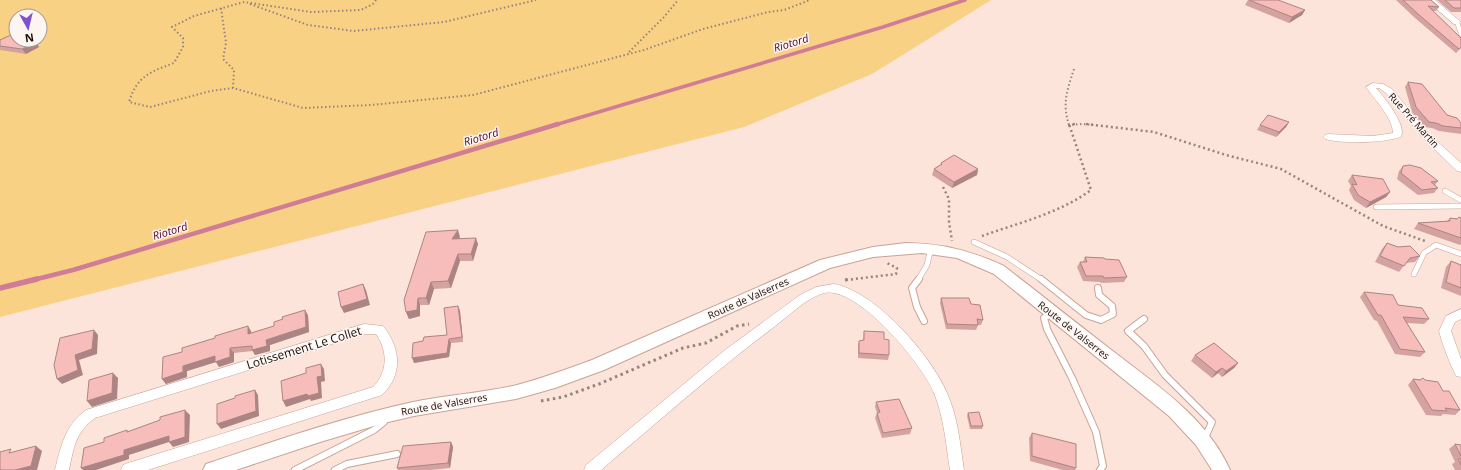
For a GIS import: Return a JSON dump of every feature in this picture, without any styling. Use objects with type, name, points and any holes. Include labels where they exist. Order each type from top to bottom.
[{"type":"street","points":[[1430,0],[1460,24]]},
{"type":"street","name":"Rue Pré Martin","points":[[1328,136],[1380,139],[1391,138],[1398,134],[1398,128],[1382,101],[1370,87],[1376,84],[1384,86],[1426,136],[1461,169]]},
{"type":"street","name":"Route de Valserres","points":[[212,470],[320,434],[384,416],[414,409],[516,392],[555,381],[598,364],[825,264],[874,253],[901,249],[931,248],[955,252],[976,259],[999,270],[1142,384],[1188,424],[1204,440],[1216,457],[1221,470]]},
{"type":"street","points":[[591,470],[729,354],[804,298],[822,289],[837,288],[856,297],[880,314],[920,359],[940,392],[948,417],[957,470]]},
{"type":"street","points":[[1461,314],[1450,319],[1446,331],[1451,351],[1461,372]]},
{"type":"street","name":"Lotissement Le Collet","points":[[62,470],[70,436],[82,420],[91,414],[364,328],[378,329],[383,334],[391,352],[392,365],[389,379],[384,386],[377,391],[128,470]]},
{"type":"lane","points":[[1460,24],[1461,34]]},
{"type":"lane","points":[[1445,191],[1461,200]]},
{"type":"lane","points":[[1376,207],[1461,206]]},
{"type":"lane","points":[[974,242],[986,246],[1030,272],[1058,291],[1087,315],[1098,321],[1107,320],[1113,314],[1112,306],[1099,295],[1098,288]]},
{"type":"lane","points":[[1414,274],[1424,253],[1436,245],[1461,254]]},
{"type":"lane","points":[[924,321],[917,307],[912,288],[922,276],[930,261],[931,248]]},
{"type":"lane","points":[[1052,312],[1044,318],[1047,329],[1072,378],[1096,432],[1103,466],[1100,470]]},
{"type":"lane","points":[[1144,319],[1128,331],[1144,346],[1165,375],[1212,422],[1204,440]]},
{"type":"lane","points":[[295,470],[374,430],[384,422],[384,416]]},
{"type":"lane","points":[[334,470],[347,464],[396,454]]},
{"type":"path","points":[[241,0],[308,25],[354,31],[444,22],[536,0]]},
{"type":"path","points":[[376,0],[373,4],[361,10],[311,12],[244,2],[194,16],[172,27],[183,38],[183,47],[174,63],[149,72],[132,89],[129,102],[150,107],[211,91],[233,88],[303,108],[371,105],[473,95],[657,46],[703,29],[768,12],[784,10],[810,0]]},
{"type":"path","points":[[629,53],[664,17],[678,0]]},
{"type":"path","points":[[222,8],[226,43],[223,59],[234,70],[233,88]]},
{"type":"path","points":[[974,242],[984,235],[1044,214],[1079,199],[1091,190],[1065,113],[1065,97],[1074,69]]},
{"type":"path","points":[[1068,125],[1082,124],[1154,132],[1226,155],[1280,169],[1383,226],[1436,245]]},
{"type":"path","points":[[943,187],[949,195],[951,203],[949,218],[953,244]]},
{"type":"path","points":[[822,289],[834,282],[852,278],[881,277],[896,274],[897,268],[879,259],[874,253]]},
{"type":"shaded area","points":[[0,0],[991,0],[872,74],[744,127],[0,317]]},
{"type":"building","points":[[1249,0],[1278,0],[1305,10],[1292,17]]},
{"type":"building","points":[[1403,0],[1431,0],[1439,7],[1428,6],[1461,38],[1461,47],[1459,49]]},
{"type":"building","points":[[1445,0],[1461,0],[1461,8],[1454,8]]},
{"type":"building","points":[[8,36],[8,47],[0,46],[0,40]]},
{"type":"building","points":[[1408,82],[1422,84],[1447,115],[1457,118],[1461,123],[1461,128],[1443,126],[1429,122],[1416,107]]},
{"type":"building","points":[[1268,115],[1289,122],[1279,132],[1260,125]]},
{"type":"building","points":[[954,155],[978,169],[954,182],[934,169]]},
{"type":"building","points":[[1410,165],[1421,168],[1438,181],[1431,182],[1438,188],[1422,190],[1401,173],[1403,166]]},
{"type":"building","points":[[1352,175],[1383,179],[1390,192],[1370,202],[1358,195],[1352,184],[1357,185]]},
{"type":"building","points":[[1459,217],[1461,218],[1461,238],[1418,223],[1450,221],[1450,218],[1457,219]]},
{"type":"building","points":[[458,230],[452,239],[476,238],[471,254],[458,254],[448,281],[431,282],[426,298],[418,298],[417,310],[406,312],[404,300],[426,232]]},
{"type":"building","points":[[1387,243],[1398,247],[1410,246],[1420,256],[1410,258],[1404,266],[1380,256]]},
{"type":"building","points":[[1085,257],[1119,260],[1127,277],[1104,278],[1103,276],[1086,276],[1080,262],[1087,262]]},
{"type":"building","points":[[1451,261],[1461,265],[1461,288],[1446,282]]},
{"type":"building","points":[[363,284],[367,299],[341,307],[338,292]]},
{"type":"building","points":[[1364,292],[1393,295],[1398,305],[1422,308],[1429,319],[1403,317],[1425,352],[1400,349],[1381,315],[1378,315]]},
{"type":"building","points":[[941,298],[969,298],[971,304],[980,305],[983,320],[977,319],[978,325],[947,324]]},
{"type":"building","points":[[458,306],[462,337],[449,339],[447,353],[412,358],[413,343],[423,341],[424,337],[447,335],[444,308]]},
{"type":"building","points":[[305,310],[306,327],[266,340],[267,346],[252,350],[252,346],[230,348],[230,357],[215,362],[215,356],[183,366],[183,372],[162,379],[163,357],[182,352],[182,348],[248,326],[248,334],[274,326],[274,322],[283,319],[282,317]]},
{"type":"building","points":[[94,330],[92,349],[75,355],[78,370],[57,379],[54,365],[60,338]]},
{"type":"building","points":[[864,331],[884,332],[884,339],[889,340],[889,355],[859,353],[859,341],[864,340]]},
{"type":"building","points":[[1214,343],[1238,363],[1226,371],[1222,368],[1216,372],[1195,355]]},
{"type":"building","points":[[321,364],[322,376],[317,377],[319,393],[308,396],[307,394],[283,401],[281,381],[306,373],[306,368]]},
{"type":"building","points":[[113,373],[112,393],[87,401],[89,380]]},
{"type":"building","points":[[1423,378],[1425,380],[1438,382],[1443,391],[1449,391],[1460,410],[1445,408],[1447,411],[1432,410],[1413,379],[1420,380]]},
{"type":"building","points":[[255,390],[256,411],[217,424],[217,404],[235,398],[235,396]]},
{"type":"building","points":[[899,399],[912,428],[883,433],[877,413],[880,412],[876,402]]},
{"type":"building","points":[[185,410],[185,437],[169,442],[169,436],[124,450],[124,455],[81,468],[84,448],[104,442],[104,438],[127,430],[127,432],[160,420],[160,417]]},
{"type":"building","points":[[979,412],[983,426],[971,426],[968,413]]},
{"type":"building","points":[[1032,433],[1076,444],[1076,468],[1032,456]]},
{"type":"building","points":[[451,442],[448,463],[397,468],[403,446]]},
{"type":"building","points":[[1455,444],[1461,445],[1461,456]]},
{"type":"building","points":[[36,446],[31,466],[15,470],[0,470],[0,452],[11,449],[9,453]]},
{"type":"waterway","name":"Riotord","points":[[555,125],[883,27],[965,0]]},
{"type":"waterway","name":"Riotord","points":[[37,279],[73,270],[558,124]]},
{"type":"waterway","name":"Riotord","points":[[0,288],[37,279]]},
{"type":"waterway","name":"Riotord","points":[[33,280],[37,279]]}]
